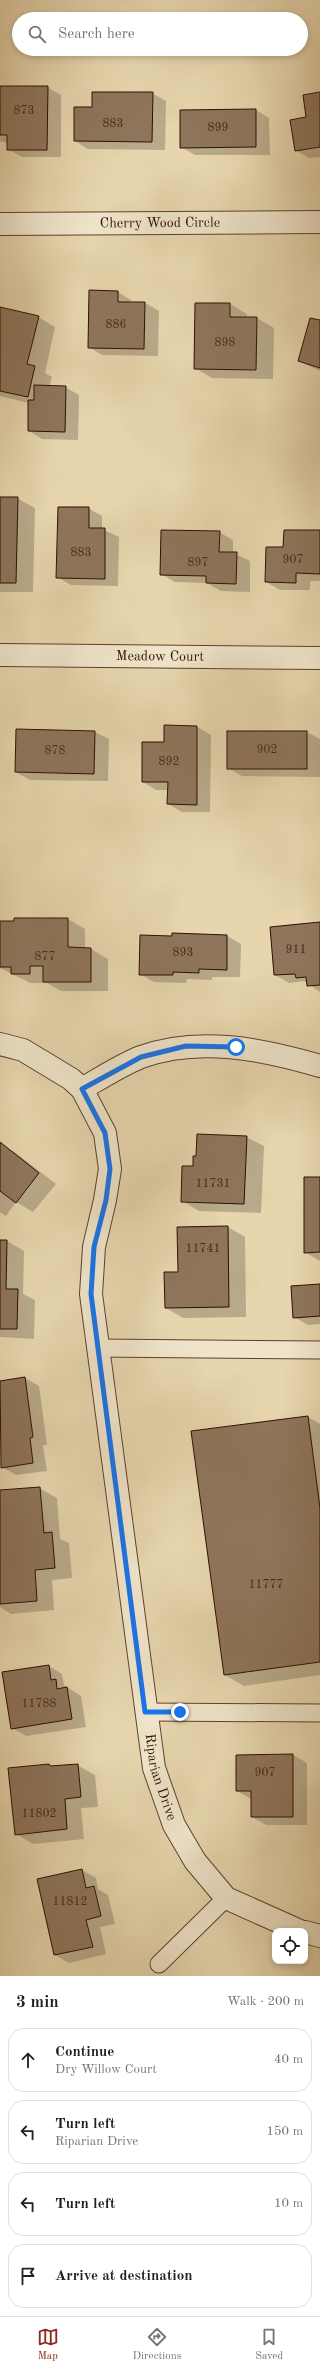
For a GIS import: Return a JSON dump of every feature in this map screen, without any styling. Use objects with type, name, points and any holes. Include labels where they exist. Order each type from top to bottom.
[{"type":"street","name":"Cherry Wood Circle","points":[[0,224],[320,222]]},
{"type":"street","name":"Meadow Court","points":[[0,655],[320,658]]},
{"type":"street","points":[[0,1044],[23,1050],[71,1078],[82,1089],[141,1057],[186,1046],[236,1047],[320,1066]]},
{"type":"street","name":"Riparian Drive","points":[[82,1089],[105,1133],[110,1169],[106,1200],[94,1247],[91,1294],[145,1712],[154,1768],[174,1825],[195,1861],[226,1898],[293,1928]]},
{"type":"street","points":[[308,1933],[320,1936]]},
{"type":"lane","points":[[98,1348],[320,1350]]},
{"type":"lane","points":[[145,1712],[320,1713]]},
{"type":"lane","points":[[159,1964],[226,1898]]},
{"type":"building","points":[[0,86],[48,86],[47,150],[7,150],[7,135],[0,135]]},
{"type":"building","points":[[92,92],[153,92],[152,142],[74,141],[74,107],[92,107]]},
{"type":"building","points":[[320,92],[320,147],[295,151],[290,120],[306,117],[303,95]]},
{"type":"building","points":[[256,109],[256,147],[180,148],[180,110]]},
{"type":"building","points":[[89,290],[118,291],[118,302],[145,302],[144,349],[88,348]]},
{"type":"building","points":[[195,303],[230,303],[230,317],[257,317],[256,370],[194,369]]},
{"type":"building","points":[[0,307],[39,316],[27,364],[35,366],[28,397],[0,391]]},
{"type":"building","points":[[310,318],[320,320],[320,368],[298,361]]},
{"type":"building","points":[[34,385],[66,386],[65,432],[28,431],[28,400],[34,400]]},
{"type":"building","points":[[0,497],[18,497],[16,583],[0,583]]},
{"type":"building","points":[[58,507],[89,507],[89,528],[105,528],[105,579],[56,578]]},
{"type":"building","points":[[161,530],[220,531],[219,552],[237,552],[236,584],[206,583],[206,576],[160,575]]},
{"type":"building","points":[[284,530],[320,530],[320,574],[296,573],[296,583],[265,582],[266,547],[283,547]]},
{"type":"building","points":[[164,725],[197,726],[197,805],[167,804],[168,782],[142,782],[142,742],[164,742]]},
{"type":"building","points":[[16,729],[95,731],[94,774],[15,772]]},
{"type":"building","points":[[227,731],[307,731],[307,769],[227,769]]},
{"type":"building","points":[[14,918],[68,918],[68,947],[91,948],[91,982],[43,982],[43,966],[30,966],[30,974],[11,974],[11,967],[0,967],[0,921],[14,921]]},
{"type":"building","points":[[320,922],[320,985],[307,986],[306,977],[296,978],[295,974],[274,975],[270,927]]},
{"type":"building","points":[[172,933],[227,935],[227,970],[199,969],[199,973],[173,972],[173,975],[139,975],[140,935],[172,936]]},
{"type":"building","points":[[197,1134],[247,1136],[244,1204],[181,1202],[182,1166],[193,1166],[193,1156],[196,1156]]},
{"type":"building","points":[[0,1142],[39,1173],[16,1203],[0,1191]]},
{"type":"building","points":[[304,1177],[320,1177],[320,1252],[304,1253]]},
{"type":"building","points":[[228,1226],[229,1307],[165,1308],[164,1272],[178,1272],[177,1227]]},
{"type":"building","points":[[0,1240],[7,1240],[6,1289],[18,1289],[17,1329],[0,1329]]},
{"type":"building","points":[[320,1284],[320,1316],[293,1318],[291,1286]]},
{"type":"building","points":[[25,1377],[33,1437],[30,1438],[33,1463],[1,1468],[0,1381]]},
{"type":"building","points":[[308,1416],[320,1508],[320,1662],[224,1675],[191,1431]]},
{"type":"building","points":[[40,1487],[44,1533],[52,1532],[55,1568],[35,1570],[37,1601],[0,1604],[0,1490]]},
{"type":"building","points":[[49,1665],[51,1680],[56,1679],[57,1689],[67,1687],[72,1719],[11,1729],[2,1672]]},
{"type":"building","points":[[293,1754],[293,1817],[251,1817],[251,1791],[236,1791],[236,1755]]},
{"type":"building","points":[[49,1764],[50,1766],[78,1764],[81,1797],[65,1799],[67,1829],[15,1835],[8,1768]]},
{"type":"building","points":[[82,1869],[86,1888],[94,1886],[101,1916],[86,1920],[93,1947],[54,1955],[37,1879]]},
{"type":"route","points":[[180,1712],[145,1712],[110,1426],[91,1294],[94,1247],[106,1200],[110,1169],[105,1133],[82,1089],[141,1057],[186,1046],[236,1047]]}]
